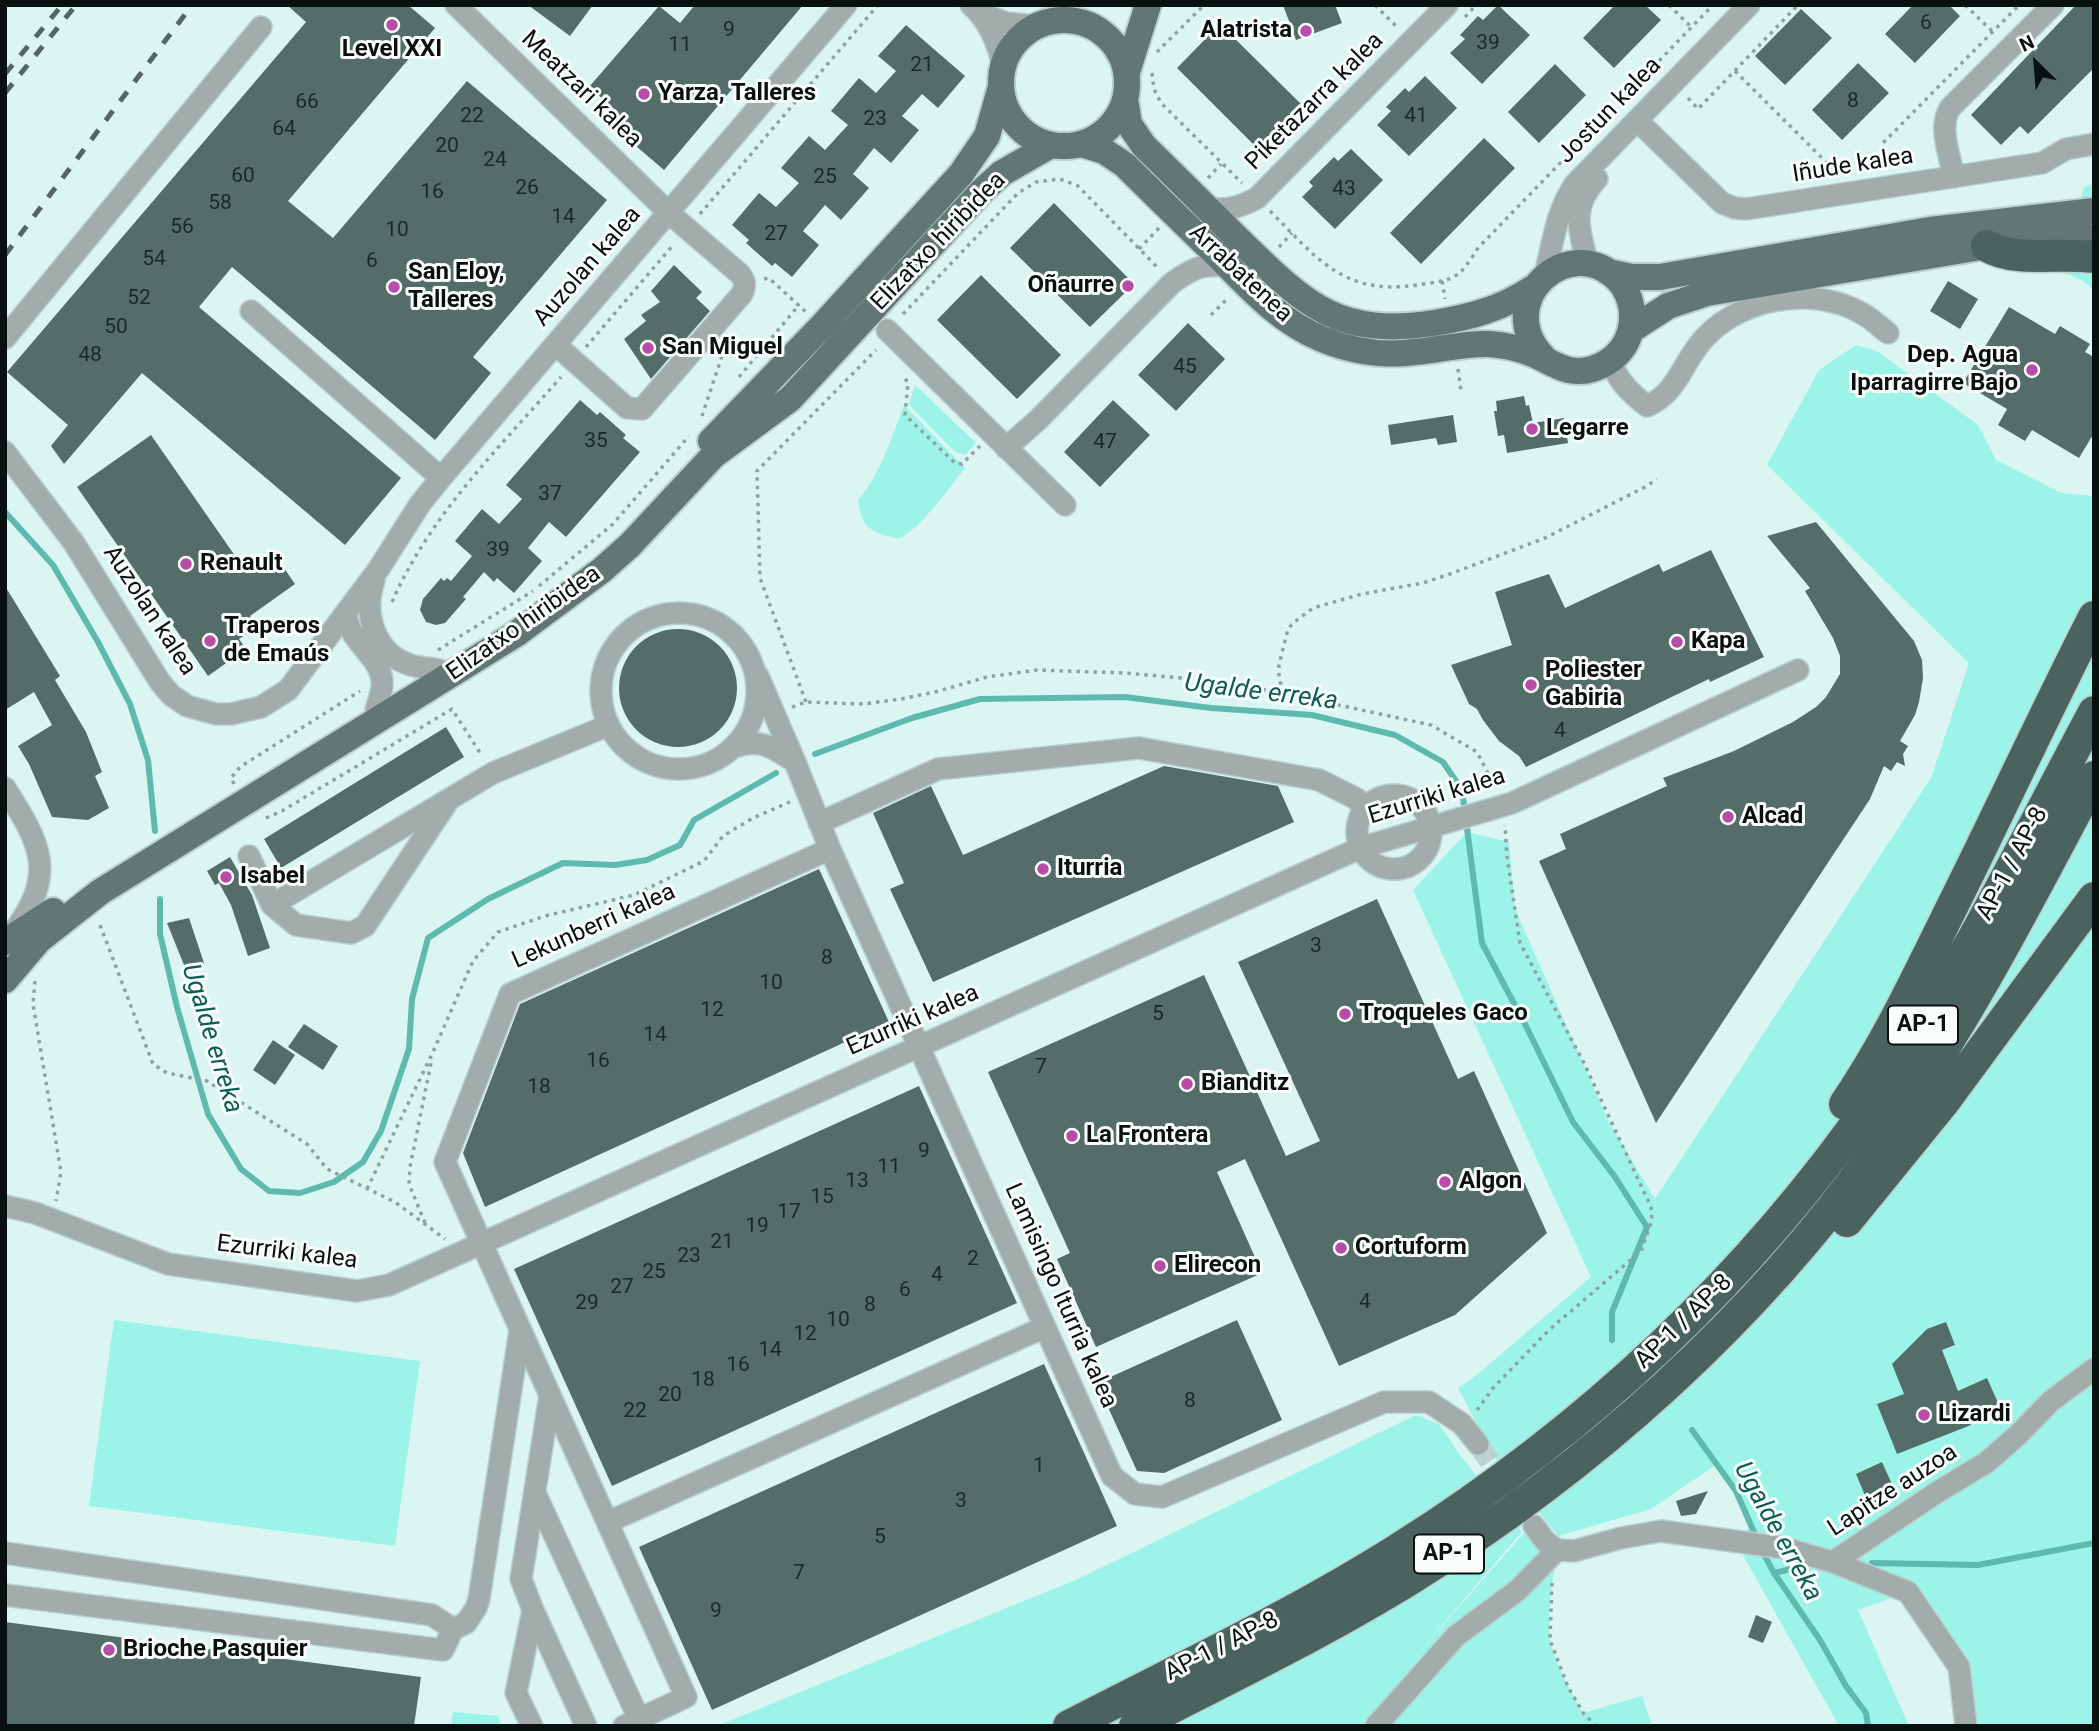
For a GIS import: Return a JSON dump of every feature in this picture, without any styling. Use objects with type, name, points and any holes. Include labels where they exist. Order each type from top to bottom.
[{"type":"highway","points":[[1987,246],[1998,252],[2018,255],[2094,257]]},
{"type":"highway","points":[[1704,1305],[1716,1274],[1778,1199],[1862,1080],[1909,994],[2094,617]]},
{"type":"highway","name":"AP-1 / AP-8","points":[[1069,1726],[1277,1619],[1393,1553],[1449,1517],[1513,1471],[1587,1412],[1704,1305],[1783,1219],[1851,1132],[1899,1061],[1952,979],[2094,712]]},
{"type":"highway","name":"AP-1 / AP-8","points":[[1135,1726],[1351,1614],[1409,1580],[1499,1520],[1575,1464],[1706,1347],[1808,1238],[1870,1159],[1941,1055],[2010,936],[2094,777]]},
{"type":"highway","points":[[1766,1285],[1802,1271],[1858,1209],[1943,1103],[2094,898]]},
{"type":"main road","points":[[1091,5],[1061,19],[1035,26],[1015,43],[1002,77],[1008,112],[1022,131],[1035,140],[1066,146],[1082,144],[1105,132],[1121,111],[1125,99],[1127,72],[1148,5]]},
{"type":"main road","points":[[1061,19],[1081,22],[1100,30],[1120,52],[1127,72]]},
{"type":"main road","name":"Elizatxo hiribidea","points":[[6,942],[245,802],[376,709],[434,663],[539,607],[595,562],[622,538],[961,174],[987,136],[1002,77]]},
{"type":"main road","name":"Arrabatenea","points":[[1125,99],[1129,124],[1136,136],[1288,288],[1306,301],[1345,320],[1387,327],[1408,327],[1494,310],[1559,267],[1573,264],[1632,277],[1660,277],[1930,230],[2094,211]]},
{"type":"main road","name":"Arrabatenea","points":[[1082,144],[1104,151],[1125,165],[1272,309],[1304,331],[1340,346],[1395,354],[1487,344],[1518,349],[1571,370],[1598,367],[1611,360]]},
{"type":"main road","name":"Elizatxo hiribidea","points":[[5,980],[39,940],[100,892],[516,635],[603,570],[714,455],[790,399],[981,192],[1002,173],[1051,145]]},
{"type":"main road","points":[[1631,330],[1668,306],[1707,293],[1987,246],[2074,237],[2094,238]]},
{"type":"main road","points":[[1598,268],[1620,283],[1629,297],[1633,313],[1627,342],[1611,360]]},
{"type":"main road","points":[[1539,281],[1525,313],[1526,326],[1529,339],[1546,360]]},
{"type":"street","name":"Meatzari kalea","points":[[456,5],[669,213],[740,274],[745,286],[742,293],[642,409],[627,408],[574,361]]},
{"type":"street","name":"Auzolan kalea","points":[[5,452],[74,543],[150,669],[171,695],[187,706],[223,714],[246,712],[275,700],[288,690],[316,655],[378,570],[420,504],[441,478],[846,5]]},
{"type":"street","name":"Piketazarra kalea","points":[[1208,208],[1227,210],[1257,198],[1447,5]]},
{"type":"street","name":"Jostun kalea","points":[[1539,281],[1558,217],[1575,184],[1749,5]]},
{"type":"street","name":"Jostun kalea","points":[[1598,268],[1579,231],[1582,198],[1768,5]]},
{"type":"street","points":[[1954,177],[1944,125],[1945,116],[2053,5]]},
{"type":"street","points":[[976,10],[1007,23],[1035,26]]},
{"type":"street","points":[[976,10],[995,38],[1002,77]]},
{"type":"street","points":[[5,338],[261,27]]},
{"type":"street","name":"Iñude kalea","points":[[1646,129],[1722,203],[1746,209],[2042,163],[2066,149],[2093,144]]},
{"type":"street","points":[[1172,283],[1186,261],[1190,246],[1189,227]]},
{"type":"street","points":[[1006,448],[1038,420],[1172,283],[1193,268],[1208,265],[1228,266]]},
{"type":"street","points":[[1611,360],[1616,376],[1623,386],[1647,406],[1672,389],[1697,346],[1714,328],[1734,314],[1768,302],[1806,298],[1838,304],[1862,313],[1888,333]]},
{"type":"street","points":[[251,311],[441,478]]},
{"type":"street","points":[[887,330],[1065,505]]},
{"type":"street","points":[[556,345],[574,361]]},
{"type":"street","name":"Auzolan kalea","points":[[376,709],[383,684],[369,640],[368,607],[378,570]]},
{"type":"street","points":[[346,613],[359,610],[369,640],[400,660],[410,665],[434,663]]},
{"type":"street","points":[[681,613],[708,618],[731,632],[758,676],[752,721],[734,747],[716,761],[695,768],[668,769],[642,761],[612,733],[602,708],[603,672],[614,647],[639,624],[665,614],[681,613]]},
{"type":"street","points":[[316,655],[369,640]]},
{"type":"street","name":"Ezurriki kalea","points":[[43,1216],[167,1264],[357,1291],[389,1285],[1360,848],[1502,806],[1798,670]]},
{"type":"street","name":"Lamisingo Iturria kalea","points":[[758,676],[830,849],[1112,1476],[1135,1494],[1162,1497],[1384,1402],[1429,1402],[1462,1424],[1478,1444]]},
{"type":"street","points":[[272,905],[493,774],[609,725]]},
{"type":"street","points":[[734,747],[759,742],[795,762]]},
{"type":"street","points":[[820,823],[937,769],[1139,748],[1319,780],[1357,799],[1364,810]]},
{"type":"street","points":[[5,788],[25,819],[37,847],[41,871],[37,894],[6,942]]},
{"type":"street","points":[[1391,795],[1405,796],[1419,804],[1426,812],[1432,827],[1427,851],[1415,864],[1393,870],[1378,866],[1366,858],[1360,848],[1357,828],[1364,810],[1374,801],[1391,795]]},
{"type":"street","points":[[249,856],[272,905],[296,925],[351,933],[365,926],[448,801]]},
{"type":"street","name":"Lekunberri kalea","points":[[632,1722],[686,1697],[445,1162],[510,994],[830,849]]},
{"type":"street","points":[[5,1193],[43,1216]]},
{"type":"street","points":[[5,1206],[43,1216]]},
{"type":"street","points":[[608,1522],[1045,1327]]},
{"type":"street","points":[[5,1595],[443,1650],[453,1629],[466,1623],[479,1599],[520,1330]]},
{"type":"street","name":"Lapitze auzoa","points":[[1833,1562],[1987,1462],[2051,1401],[2094,1369]]},
{"type":"street","points":[[550,1395],[521,1579],[586,1726]]},
{"type":"street","points":[[535,1493],[632,1722]]},
{"type":"street","points":[[1534,1526],[1546,1542],[1557,1550],[1574,1551],[1621,1538],[1661,1531],[1783,1548],[1833,1562]]},
{"type":"street","points":[[1376,1726],[1456,1636],[1518,1590],[1557,1550]]},
{"type":"street","points":[[5,1553],[432,1615],[453,1629]]},
{"type":"street","name":"Lapitze auzoa","points":[[1833,1562],[1908,1592],[1959,1667],[1966,1726]]},
{"type":"street","points":[[532,1726],[516,1693],[533,1610]]},
{"type":"path","points":[[493,774],[452,709],[282,811],[257,822],[231,778],[240,768],[361,690],[364,682],[359,666],[369,640],[438,520],[878,5]]},
{"type":"path","points":[[1203,5],[1157,52],[1152,73],[1154,89],[1161,103],[1323,263],[1362,284],[1396,288],[1453,278],[1467,266],[1478,248],[1713,5]]},
{"type":"path","points":[[1375,5],[1398,28]]},
{"type":"path","points":[[1669,5],[1692,28]]},
{"type":"path","points":[[1699,109],[1798,5]]},
{"type":"path","points":[[1965,5],[1993,32]]},
{"type":"path","points":[[1735,71],[1832,168]]},
{"type":"path","points":[[902,314],[1018,193],[1036,182],[1060,179],[1078,186],[1157,267]]},
{"type":"path","points":[[762,288],[769,278]]},
{"type":"path","points":[[778,287],[813,318]]},
{"type":"path","points":[[736,380],[799,305]]},
{"type":"path","points":[[709,412],[701,422],[729,337]]},
{"type":"path","points":[[869,343],[884,358]]},
{"type":"path","points":[[806,702],[760,578],[757,471],[876,350]]},
{"type":"path","points":[[900,374],[908,382],[905,415],[955,463],[962,464]]},
{"type":"path","points":[[434,663],[533,591],[613,524],[692,432]]},
{"type":"path","points":[[1283,693],[1279,665],[1288,629],[1313,608],[1362,594],[1423,583],[1545,538],[1657,479]]},
{"type":"path","points":[[774,713],[806,702],[863,704],[901,699],[987,677],[1037,670],[1125,673],[1201,680],[1283,693],[1431,725],[1477,752],[1488,770]]},
{"type":"path","points":[[1462,1424],[1549,1331],[1641,1251],[1653,1220],[1651,1207],[1584,1063],[1520,943],[1502,806]]},
{"type":"path","points":[[100,925],[153,1064],[167,1073],[207,1081],[307,1144],[327,1169],[395,1202],[446,1240],[454,1256]]},
{"type":"path","points":[[37,975],[33,986],[33,1004],[61,1171],[43,1216]]},
{"type":"path","points":[[426,1225],[409,1184],[433,1052]]},
{"type":"path","points":[[1557,1550],[1551,1596],[1550,1640],[1568,1687],[1584,1714],[1596,1726]]},
{"type":"green space","points":[[2094,183],[2094,290],[2083,281],[2063,272],[2084,187]]},
{"type":"green space","points":[[1856,345],[1877,351],[1978,425],[1996,460],[2061,493],[2094,496],[2094,1726],[1966,1726],[1959,1667],[1908,1592],[1858,1610],[1909,1726],[1839,1726],[1735,1541],[1751,1526],[1717,1464],[1651,1509],[1558,1536],[1494,1456],[1458,1388],[1591,1277],[1413,890],[1467,832],[1509,842],[1515,909],[1609,1122],[1655,1199],[1931,778],[1969,663],[1767,465],[1819,370]]},
{"type":"green space","points":[[915,385],[976,443],[965,455],[955,452],[912,408],[909,403]]},
{"type":"green space","points":[[904,405],[965,468],[925,518],[898,539],[869,528],[862,518],[858,500],[879,467]]},
{"type":"green space","points":[[114,1320],[420,1361],[395,1546],[89,1506]]},
{"type":"green space","points":[[1416,1415],[1439,1424],[1460,1455],[1522,1532],[1412,1660],[1524,1533],[1557,1550],[1550,1605],[1550,1638],[1559,1666],[1583,1713],[1642,1696],[1652,1726],[717,1726],[1078,1579]]},
{"type":"green space","points":[[453,1712],[498,1716],[502,1726],[451,1726]]},
{"type":"building","name":"San Eloy, Talleres","points":[[287,5],[408,5],[435,28],[288,201],[333,238],[467,81],[607,200],[473,357],[491,373],[435,440],[232,267],[199,307],[401,478],[345,545],[142,373],[64,464],[51,446],[68,425],[7,372],[306,22]]},
{"type":"building","points":[[528,5],[593,5],[570,36]]},
{"type":"building","name":"Yarza, Talleres","points":[[695,5],[803,5],[664,170],[602,117],[611,106],[589,87],[659,6],[680,23]]},
{"type":"building","name":"Alatrista","points":[[1283,5],[1335,5],[1342,23],[1296,40]]},
{"type":"building","points":[[1498,5],[1530,35],[1482,84],[1450,53],[1465,39],[1460,35],[1478,16],[1483,20]]},
{"type":"building","points":[[1615,5],[1645,5],[1661,20],[1614,68],[1583,38]]},
{"type":"building","points":[[1913,5],[1949,5],[1960,16],[1915,63],[1885,34]]},
{"type":"building","points":[[2076,5],[2094,5],[2094,68],[2028,134],[2020,126],[2001,145],[1971,115]]},
{"type":"building","points":[[1801,9],[1832,38],[1785,85],[1755,56]]},
{"type":"building","points":[[1220,24],[1301,104],[1257,148],[1177,68]]},
{"type":"building","points":[[906,25],[965,76],[938,108],[922,94],[902,116],[919,130],[891,163],[874,148],[853,174],[869,188],[841,220],[825,205],[803,231],[819,245],[792,277],[775,263],[772,266],[746,243],[749,240],[732,225],[759,193],[776,207],[799,183],[781,168],[809,136],[825,150],[848,125],[831,111],[859,78],[876,93],[896,71],[878,56]]},
{"type":"building","points":[[1858,63],[1889,93],[1842,140],[1812,110]]},
{"type":"building","points":[[1555,64],[1586,95],[1539,143],[1508,112]]},
{"type":"building","points":[[1425,76],[1457,108],[1409,156],[1377,125],[1391,111],[1386,107],[1405,88],[1409,92]]},
{"type":"building","points":[[1484,138],[1515,168],[1421,264],[1390,233]]},
{"type":"building","points":[[1351,149],[1383,180],[1335,229],[1302,197],[1313,186],[1309,182],[1334,157],[1338,161]]},
{"type":"building","points":[[1054,203],[1134,284],[1090,327],[1010,248]]},
{"type":"building","points":[[674,265],[702,292],[696,298],[710,311],[651,379],[624,339],[646,321],[641,315],[660,302],[651,291]]},
{"type":"building","points":[[981,275],[1061,355],[1017,399],[937,320]]},
{"type":"building","points":[[1948,281],[1978,299],[1960,329],[1930,311]]},
{"type":"building","name":"Dep. Agua Iparragirre Bajo","points":[[2009,307],[2055,334],[2060,326],[2090,344],[2085,352],[2094,357],[2094,433],[2079,458],[2032,430],[2025,441],[1998,425],[2007,409],[1963,383]]},
{"type":"building","points":[[1188,323],[1225,359],[1176,411],[1138,375]]},
{"type":"building","name":"Legarre","points":[[1524,396],[1533,423],[1564,418],[1568,443],[1507,453],[1504,435],[1498,436],[1494,411],[1497,411],[1496,401]]},
{"type":"building","points":[[580,400],[597,415],[600,412],[626,435],[623,438],[640,452],[566,537],[549,522],[528,548],[542,561],[514,593],[497,578],[494,582],[484,572],[463,597],[466,599],[445,623],[436,625],[426,622],[420,610],[423,599],[441,578],[451,581],[472,556],[455,541],[482,509],[499,524],[522,499],[506,485]]},
{"type":"building","points":[[1113,400],[1150,435],[1100,487],[1064,452]]},
{"type":"building","points":[[1453,415],[1457,442],[1438,445],[1436,438],[1391,445],[1388,425]]},
{"type":"building","name":"Renault","points":[[151,435],[247,573],[275,555],[295,584],[250,616],[257,627],[239,639],[246,649],[208,676],[77,487]]},
{"type":"building","name":"Alcad","points":[[1816,522],[1914,641],[1922,660],[1923,678],[1919,702],[1900,741],[1908,746],[1903,754],[1905,766],[1897,762],[1891,771],[1884,766],[1870,799],[1656,1123],[1539,861],[1566,849],[1560,834],[1667,786],[1663,778],[1734,751],[1793,722],[1826,697],[1840,674],[1840,656],[1833,638],[1805,591],[1810,588],[1767,536]]},
{"type":"building","points":[[1711,550],[1764,657],[1710,682],[1709,679],[1526,767],[1519,756],[1499,741],[1477,709],[1469,704],[1451,665],[1512,645],[1495,592],[1549,574],[1565,608],[1659,564],[1663,572]]},
{"type":"building","points":[[5,586],[60,676],[55,680],[86,732],[102,772],[95,776],[109,808],[88,820],[52,817],[29,764],[18,746],[52,725],[34,692],[5,710]]},
{"type":"building","points":[[678,629],[701,634],[720,646],[732,665],[737,688],[732,711],[720,730],[701,742],[678,747],[655,742],[636,730],[624,711],[619,688],[624,665],[636,646],[655,634]]},
{"type":"building","points":[[446,727],[464,757],[281,868],[264,839]]},
{"type":"building","name":"Iturria","points":[[1164,766],[1278,786],[1294,822],[933,982],[890,889],[904,883],[873,813],[931,786],[963,855]]},
{"type":"building","points":[[230,857],[252,895],[270,948],[248,956],[231,905],[219,883],[215,885],[207,871]]},
{"type":"building","points":[[819,869],[889,1022],[485,1207],[463,1153],[520,1004]]},
{"type":"building","points":[[1377,899],[1458,1079],[1474,1071],[1547,1233],[1455,1315],[1339,1366],[1245,1159],[1217,1172],[1262,1273],[1096,1347],[1057,1259],[1070,1253],[988,1072],[1204,975],[1286,1156],[1320,1141],[1238,962]]},
{"type":"building","points":[[189,918],[204,963],[186,970],[167,923]]},
{"type":"building","points":[[304,1024],[338,1046],[323,1070],[288,1047]]},
{"type":"building","points":[[273,1040],[295,1055],[275,1085],[253,1070]]},
{"type":"building","points":[[919,1086],[1017,1303],[612,1486],[514,1269]]},
{"type":"building","points":[[1237,1320],[1282,1420],[1164,1473],[1137,1471],[1097,1383]]},
{"type":"building","points":[[1946,1322],[1955,1345],[1942,1350],[1958,1391],[1987,1378],[1999,1405],[1968,1419],[1971,1425],[1897,1454],[1877,1404],[1904,1394],[1892,1364],[1927,1329]]},
{"type":"building","points":[[1044,1364],[1117,1526],[712,1710],[639,1547]]},
{"type":"building","points":[[1882,1462],[1896,1493],[1869,1505],[1856,1474]]},
{"type":"building","points":[[1708,1491],[1696,1514],[1681,1516],[1676,1501]]},
{"type":"building","points":[[1756,1615],[1772,1622],[1763,1643],[1748,1637]]},
{"type":"building","name":"Brioche Pasquier","points":[[5,1622],[421,1677],[414,1726],[5,1726]]},
{"type":"waterway","name":"Ugalde erreka","points":[[5,512],[53,565],[130,704],[148,760],[155,831]]},
{"type":"waterway","name":"Ugalde erreka","points":[[815,754],[912,718],[980,699],[1125,697],[1211,708],[1312,715],[1395,735],[1443,762],[1462,790],[1482,943],[1573,1122],[1615,1177],[1647,1227],[1612,1312],[1612,1340]]},
{"type":"waterway","name":"Ugalde erreka","points":[[160,899],[160,934],[177,1007],[208,1114],[241,1169],[269,1191],[300,1193],[334,1182],[363,1162],[381,1131],[409,1049],[412,999],[428,938],[488,899],[563,863],[615,865],[647,860],[680,845],[694,820],[776,773]]},
{"type":"waterway","name":"Ugalde erreka","points":[[1692,1430],[1736,1491],[1757,1539]]},
{"type":"waterway","points":[[1872,1563],[1978,1565],[2094,1543]]},
{"type":"waterway","name":"Ugalde erreka","points":[[1761,1549],[1774,1573],[1820,1640],[1846,1686],[1866,1713],[1868,1726]]},
{"type":"waterway","points":[[1774,1573],[1804,1566]]},
{"type":"tunnel","points":[[1478,1444],[1527,1516]]},
{"type":"railway","points":[[5,74],[62,5]]},
{"type":"railway","points":[[5,93],[76,5]]},
{"type":"railway","points":[[5,255],[192,5]]},
{"type":"place","name":"Level XXI","points":[[392,25]]},
{"type":"place","name":"Alatrista","points":[[1306,31]]},
{"type":"place","name":"Yarza, Talleres","points":[[644,94]]},
{"type":"place","name":"Oñaurre","points":[[1128,286]]},
{"type":"place","name":"San Eloy, Talleres","points":[[394,287]]},
{"type":"place","name":"San Miguel","points":[[648,348]]},
{"type":"place","name":"Dep. Agua Iparragirre Bajo","points":[[2032,370]]},
{"type":"place","name":"Legarre","points":[[1532,429]]},
{"type":"place","name":"Renault","points":[[186,564]]},
{"type":"place","name":"Traperos de Emaús","points":[[210,641]]},
{"type":"place","name":"Kapa","points":[[1677,642]]},
{"type":"place","name":"Poliester Gabiria","points":[[1531,685]]},
{"type":"place","name":"Alcad","points":[[1728,817]]},
{"type":"place","name":"Iturria","points":[[1043,869]]},
{"type":"place","name":"Isabel","points":[[226,877]]},
{"type":"place","name":"Troqueles Gaco","points":[[1345,1014]]},
{"type":"place","name":"Bianditz","points":[[1187,1084]]},
{"type":"place","name":"La Frontera","points":[[1072,1136]]},
{"type":"place","name":"Algon","points":[[1445,1182]]},
{"type":"place","name":"Cortuform","points":[[1341,1248]]},
{"type":"place","name":"Elirecon","points":[[1160,1266]]},
{"type":"place","name":"Lizardi","points":[[1924,1415]]},
{"type":"place","name":"Brioche Pasquier","points":[[109,1650]]}]
